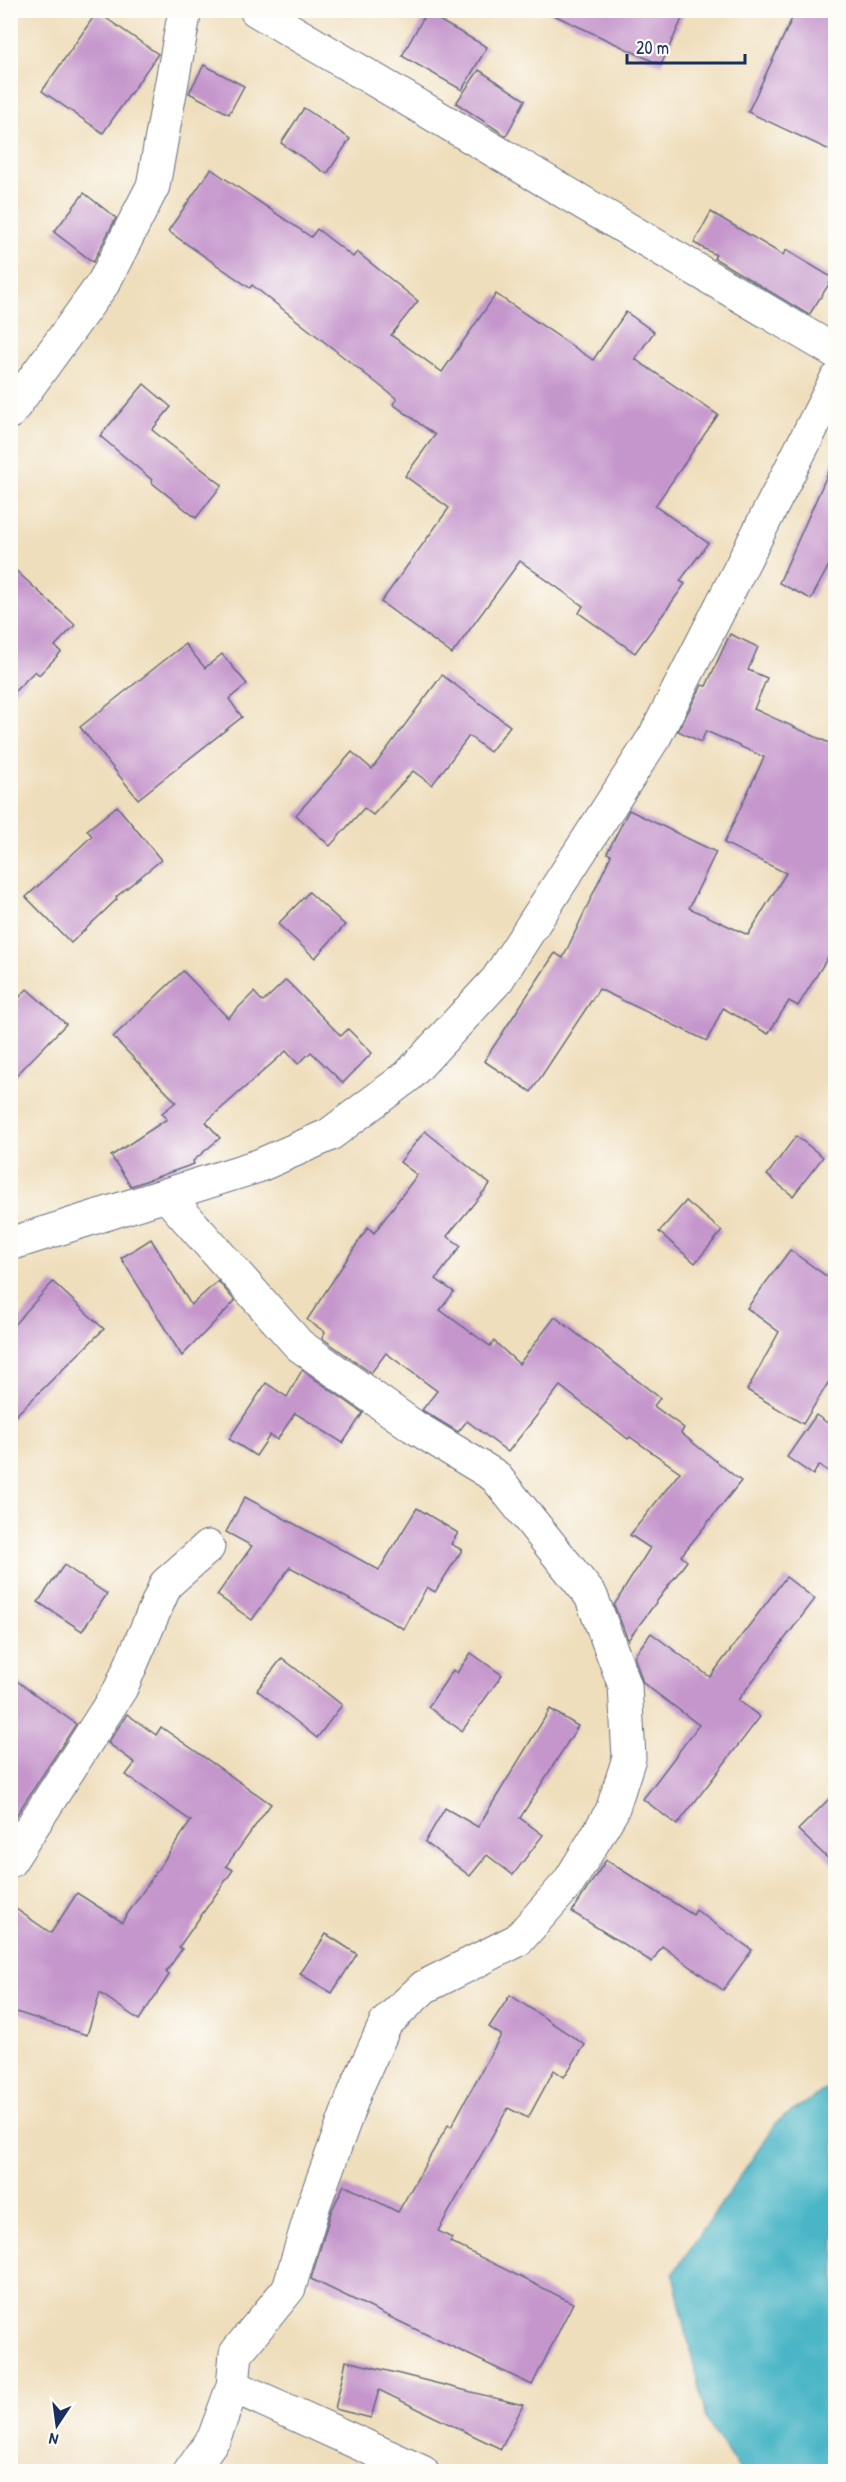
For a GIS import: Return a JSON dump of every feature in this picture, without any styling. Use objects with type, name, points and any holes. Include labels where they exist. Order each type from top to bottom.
[{"type":"street","points":[[10,412],[104,282],[153,186],[185,10]]},
{"type":"street","points":[[256,10],[836,352]]},
{"type":"street","points":[[10,1244],[258,1166],[328,1135],[408,1076],[497,980],[655,736],[836,380]]},
{"type":"street","points":[[167,1196],[299,1345],[413,1426],[495,1476],[591,1596],[625,1686],[628,1758],[612,1811],[569,1882],[518,1940],[424,1987],[386,2023],[356,2089],[314,2204],[289,2288],[236,2353],[233,2386],[214,2438],[190,2472]]},
{"type":"street","points":[[10,1861],[121,1688],[166,1584],[208,1547]]},
{"type":"street","points":[[233,2386],[422,2472]]},
{"type":"water","points":[[835,2083],[835,2471],[740,2471],[706,2419],[673,2274],[778,2121]]},
{"type":"building","points":[[543,10],[686,10],[661,65]]},
{"type":"building","points":[[796,10],[836,10],[836,153],[748,112]]},
{"type":"building","points":[[97,12],[158,54],[103,133],[42,91]]},
{"type":"building","points":[[426,13],[487,47],[462,90],[402,56]]},
{"type":"building","points":[[204,65],[244,86],[229,114],[189,93]]},
{"type":"building","points":[[479,70],[525,100],[506,136],[456,103]]},
{"type":"building","points":[[304,108],[350,139],[327,174],[281,143]]},
{"type":"building","points":[[211,169],[311,237],[317,229],[353,257],[357,252],[418,301],[391,335],[442,372],[496,294],[593,360],[626,312],[654,332],[635,359],[718,415],[655,506],[708,543],[680,581],[685,584],[635,653],[579,613],[583,606],[520,561],[452,654],[381,602],[449,508],[405,476],[435,435],[393,404],[397,399],[252,285],[250,288],[168,231]]},
{"type":"building","points":[[84,193],[116,218],[93,262],[54,232]]},
{"type":"building","points":[[711,212],[783,255],[786,250],[833,278],[809,315],[714,258],[716,255],[694,243]]},
{"type":"building","points":[[144,384],[171,407],[152,430],[222,485],[196,518],[151,482],[152,480],[100,436]]},
{"type":"building","points":[[836,455],[836,552],[811,599],[779,583]]},
{"type":"building","points":[[10,565],[75,625],[55,646],[61,652],[39,675],[35,671],[10,696]]},
{"type":"building","points":[[730,634],[758,647],[748,670],[767,678],[754,709],[836,746],[836,944],[798,1006],[789,1001],[768,1034],[723,1008],[707,1041],[599,989],[531,1092],[484,1061],[555,953],[563,958],[611,855],[607,853],[629,810],[716,852],[689,908],[748,935],[786,873],[724,843],[764,757],[706,731],[701,742],[678,731],[702,685],[706,686]]},
{"type":"building","points":[[185,644],[205,668],[222,654],[247,684],[229,699],[242,717],[138,799],[80,727]]},
{"type":"building","points":[[442,675],[510,726],[490,752],[469,736],[432,785],[413,771],[373,815],[364,808],[330,846],[296,815],[352,752],[372,769]]},
{"type":"building","points":[[117,806],[161,860],[116,897],[117,899],[71,943],[26,897],[92,836],[87,830]]},
{"type":"building","points":[[309,892],[345,925],[315,958],[278,924]]},
{"type":"building","points":[[183,971],[228,1018],[254,992],[263,1002],[286,980],[341,1036],[348,1029],[372,1053],[343,1083],[311,1052],[298,1064],[286,1051],[206,1122],[220,1138],[193,1161],[194,1164],[131,1186],[111,1156],[167,1119],[162,1113],[176,1102],[113,1037]]},
{"type":"building","points":[[27,989],[66,1024],[10,1082],[10,1007]]},
{"type":"building","points":[[425,1131],[490,1184],[447,1236],[461,1246],[436,1279],[454,1292],[440,1310],[490,1346],[494,1341],[519,1364],[555,1317],[660,1398],[654,1406],[684,1428],[681,1433],[741,1481],[681,1556],[687,1561],[628,1640],[614,1605],[650,1548],[630,1535],[680,1472],[630,1437],[628,1439],[560,1386],[508,1452],[467,1421],[458,1432],[422,1410],[437,1391],[386,1353],[371,1373],[322,1338],[325,1332],[307,1320],[368,1227],[374,1233],[417,1175],[400,1162]]},
{"type":"building","points":[[796,1136],[823,1157],[793,1196],[767,1175]]},
{"type":"building","points":[[686,1201],[722,1231],[695,1263],[659,1232]]},
{"type":"building","points":[[151,1239],[191,1305],[218,1281],[235,1301],[182,1356],[121,1258]]},
{"type":"building","points":[[790,1250],[836,1283],[836,1370],[803,1424],[747,1390],[779,1332],[747,1308]]},
{"type":"building","points":[[53,1282],[104,1329],[10,1421],[10,1329]]},
{"type":"building","points":[[302,1370],[363,1413],[343,1443],[295,1413],[277,1440],[270,1435],[256,1456],[229,1439],[266,1383],[287,1397]]},
{"type":"building","points":[[816,1415],[836,1429],[836,1476],[819,1465],[813,1475],[787,1457]]},
{"type":"building","points":[[245,1497],[379,1570],[417,1508],[458,1533],[451,1544],[462,1550],[435,1592],[427,1587],[404,1629],[290,1567],[252,1620],[217,1595],[252,1546],[226,1532]]},
{"type":"building","points":[[64,1565],[107,1594],[82,1631],[38,1602]]},
{"type":"building","points":[[786,1577],[815,1599],[738,1700],[760,1717],[677,1825],[643,1799],[699,1725],[643,1683],[634,1656],[651,1633],[710,1677]]},
{"type":"building","points":[[471,1653],[502,1675],[462,1731],[428,1707],[453,1670],[457,1673]]},
{"type":"building","points":[[282,1658],[342,1705],[317,1738],[257,1690]]},
{"type":"building","points":[[10,1676],[76,1724],[10,1825]]},
{"type":"building","points":[[550,1709],[578,1726],[520,1818],[543,1835],[513,1875],[487,1855],[470,1876],[425,1842],[445,1808],[478,1827]]},
{"type":"building","points":[[127,1714],[156,1735],[161,1727],[271,1804],[226,1866],[233,1870],[179,1947],[182,1949],[166,1972],[169,1975],[139,2020],[100,1993],[87,2035],[10,2010],[10,1905],[51,1933],[77,1893],[122,1922],[191,1821],[126,1775],[135,1763],[108,1743]]},
{"type":"building","points":[[836,1792],[836,1866],[798,1830]]},
{"type":"building","points":[[606,1860],[693,1915],[696,1910],[752,1950],[723,1990],[662,1946],[652,1962],[572,1912]]},
{"type":"building","points":[[326,1934],[357,1954],[332,1993],[300,1974]]},
{"type":"building","points":[[510,1995],[585,2045],[564,2077],[554,2070],[528,2118],[508,2108],[438,2231],[452,2238],[450,2242],[573,2303],[532,2385],[311,2279],[331,2212],[344,2185],[398,2212],[448,2125],[451,2127],[501,2035],[489,2027]]},
{"type":"building","points":[[346,2361],[523,2405],[501,2449],[379,2390],[371,2418],[335,2409]]}]
